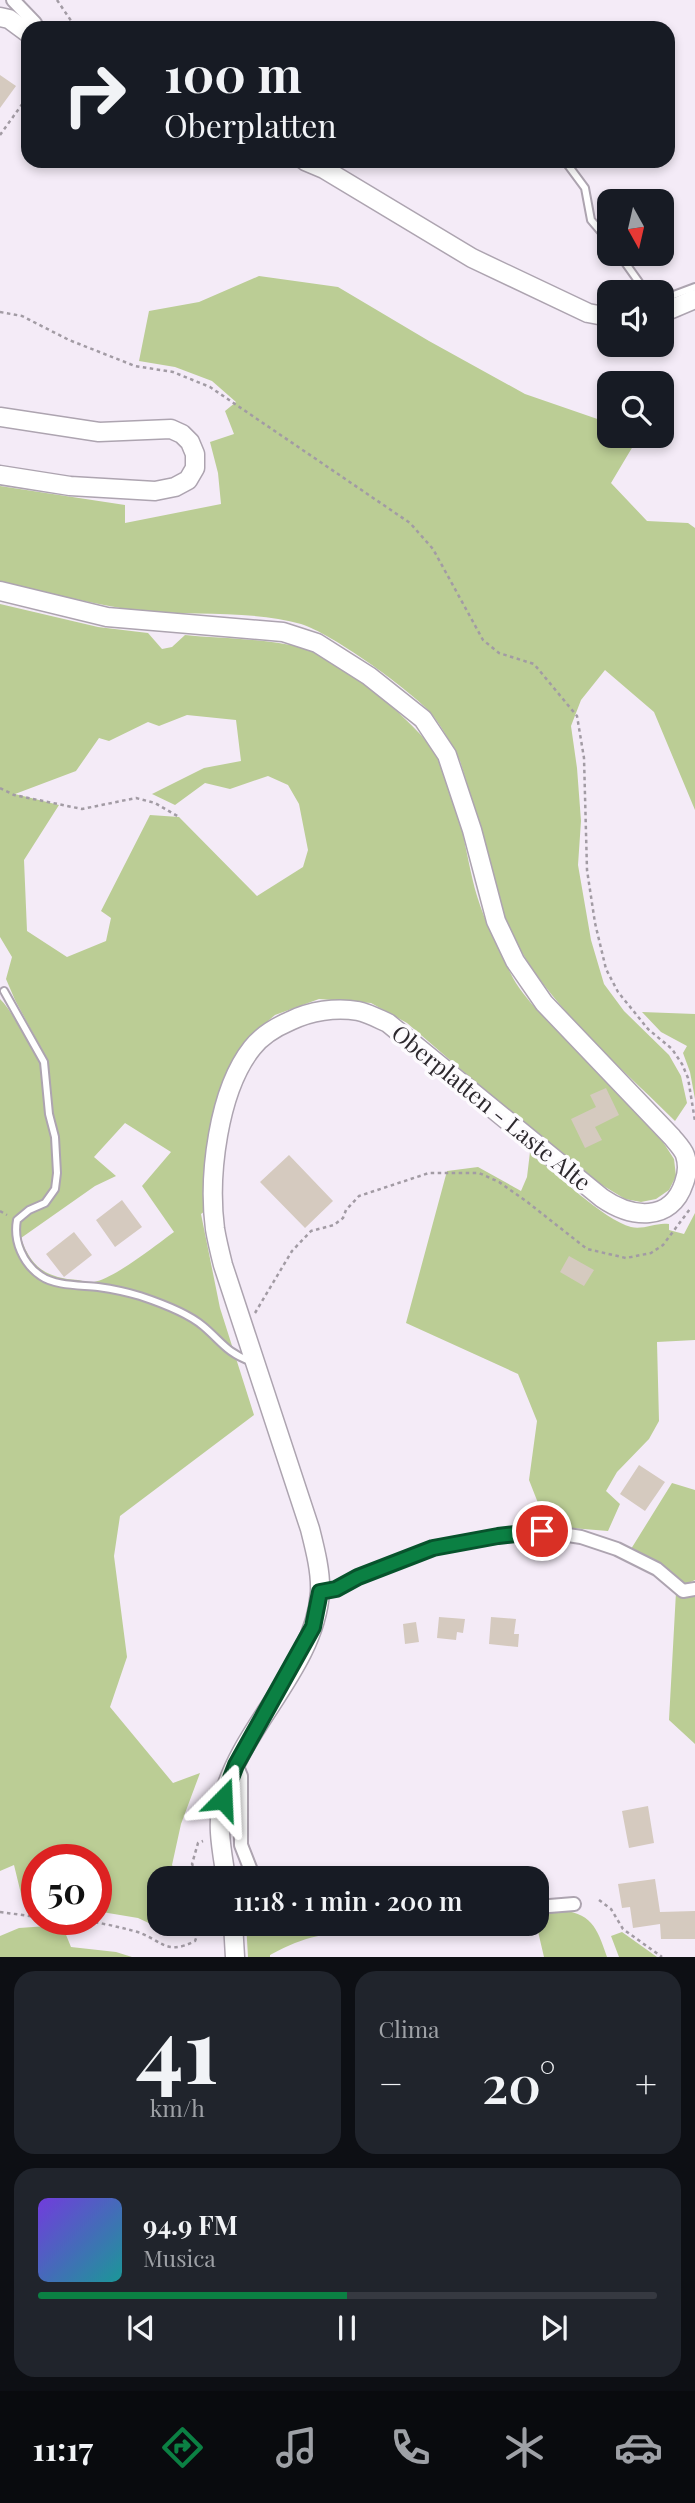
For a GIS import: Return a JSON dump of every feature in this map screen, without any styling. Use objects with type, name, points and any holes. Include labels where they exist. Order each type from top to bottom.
[{"type":"main road","points":[[0,17],[9,19],[21,28]]},
{"type":"main road","points":[[322,168],[472,258],[588,313],[597,315]]},
{"type":"main road","points":[[674,308],[695,299]]},
{"type":"main road","points":[[0,417],[99,432],[171,429],[190,442],[195,454],[195,468],[188,480],[175,487],[155,491],[70,486],[0,475]]},
{"type":"main road","name":"Oberplatten - Laste Alte","points":[[0,591],[107,617],[284,632],[317,643],[369,677],[423,719],[447,755],[472,830],[496,921],[515,961],[544,1003],[672,1137],[685,1156],[687,1174],[681,1193],[665,1208],[638,1214],[619,1210],[388,1023],[359,1011],[327,1010],[299,1017],[272,1029],[252,1049],[235,1078],[218,1137],[214,1191],[215,1228],[223,1265],[310,1529],[320,1592],[313,1627],[236,1765],[223,1799],[219,1834],[224,1866]]},
{"type":"main road","points":[[234,1936],[235,1957]]},
{"type":"street","points":[[13,0],[33,21]]},
{"type":"street","points":[[320,1592],[336,1589],[358,1577],[433,1548],[542,1531],[582,1536],[617,1549],[657,1569],[683,1591],[695,1589]]},
{"type":"street","points":[[236,1765],[241,1776],[241,1845],[249,1866]]},
{"type":"street","points":[[549,1906],[574,1904]]},
{"type":"lane","points":[[570,168],[585,188],[591,220],[597,227]]},
{"type":"lane","points":[[674,295],[695,288]]},
{"type":"lane","points":[[4,991],[44,1062],[49,1114],[55,1137],[55,1189],[45,1203],[29,1210],[17,1220],[15,1233],[23,1257],[41,1277],[141,1296],[167,1307],[201,1324],[232,1354],[255,1362]]},
{"type":"path","points":[[57,0],[71,21]]},
{"type":"path","points":[[0,135],[21,106]]},
{"type":"path","points":[[0,312],[22,316],[69,340],[135,366],[173,372],[210,387],[410,523],[433,549],[483,640],[499,653],[534,664],[577,716],[584,758],[587,870],[595,923],[606,969],[618,992],[648,1029],[672,1049],[682,1065],[688,1078],[695,1121]]},
{"type":"path","points":[[0,788],[14,795],[82,809],[136,799],[155,803],[179,817]]},
{"type":"path","points":[[244,1330],[292,1251],[311,1231],[334,1225],[343,1218],[346,1210],[359,1196],[407,1179],[429,1173],[478,1173],[499,1182],[587,1249],[626,1258],[651,1253],[663,1245],[693,1203]]},
{"type":"path","points":[[193,1866],[198,1843],[219,1834]]},
{"type":"path","points":[[599,1900],[611,1909],[623,1929],[662,1957]]},
{"type":"path","points":[[0,1912],[21,1915]]},
{"type":"path","points":[[112,1927],[138,1932],[162,1945],[181,1948],[195,1941],[197,1936]]},
{"type":"green space","points":[[259,276],[338,287],[525,394],[597,419],[597,448],[632,448],[611,483],[647,521],[688,523],[695,528],[695,810],[654,712],[605,670],[581,700],[571,726],[581,821],[578,865],[591,940],[604,984],[624,1011],[669,1055],[681,1076],[687,1103],[675,1121],[579,1026],[535,972],[517,945],[498,897],[460,761],[434,717],[404,689],[349,649],[301,624],[243,615],[141,611],[88,602],[0,581],[0,486],[125,505],[125,523],[221,504],[218,473],[210,442],[234,434],[225,411],[236,402],[212,381],[175,367],[139,361],[149,311],[199,302]]},
{"type":"green space","points":[[0,604],[98,627],[148,633],[162,649],[172,647],[185,635],[266,641],[298,647],[326,659],[362,683],[400,714],[430,745],[439,759],[452,792],[481,907],[513,978],[531,1003],[663,1142],[674,1159],[676,1176],[669,1190],[656,1199],[641,1202],[625,1199],[579,1171],[407,1023],[371,1003],[319,999],[275,1015],[250,1036],[230,1068],[208,1137],[205,1211],[201,1214],[220,1308],[254,1415],[120,1516],[114,1556],[127,1657],[110,1707],[173,1783],[200,1773],[181,1824],[173,1866],[147,1866],[147,1922],[112,1914],[112,1844],[21,1844],[21,1894],[14,1865],[0,1871],[0,999],[33,1049],[48,1061],[6,979],[12,957],[0,937]],"holes":[[[187,715],[236,720],[241,761],[204,768],[152,794],[175,805],[205,783],[230,789],[268,776],[288,785],[299,804],[308,850],[303,867],[257,896],[179,817],[150,815],[101,911],[111,918],[106,941],[67,957],[27,931],[24,860],[59,805],[15,794],[76,771],[99,738],[109,741],[148,722],[159,726]],[[125,1123],[171,1152],[142,1186],[174,1232],[113,1274],[94,1282],[57,1277],[35,1264],[21,1238],[95,1186],[116,1176],[94,1157]]]},
{"type":"green space","points":[[642,1012],[695,1014],[695,1099],[683,1053],[687,1046],[661,1032]]},
{"type":"green space","points":[[530,1152],[565,1183],[620,1223],[641,1228],[669,1224],[669,1230],[684,1234],[695,1213],[695,1340],[657,1342],[659,1421],[649,1439],[617,1472],[606,1491],[620,1504],[608,1531],[547,1526],[529,1480],[537,1421],[518,1374],[406,1323],[447,1171],[478,1167],[521,1191],[527,1177]]},
{"type":"green space","points":[[672,1483],[695,1490],[695,1580],[684,1585],[656,1562],[631,1549]]},
{"type":"green space","points":[[676,1592],[695,1594],[695,1744],[669,1720]]},
{"type":"green space","points":[[549,1911],[568,1911],[585,1918],[596,1929],[607,1957],[544,1957],[539,1936],[549,1936]]},
{"type":"green space","points":[[19,1928],[21,1935],[66,1935],[71,1947],[116,1952],[132,1957],[0,1957],[0,1936]]},
{"type":"green space","points":[[622,1932],[657,1957],[619,1957],[611,1936]]},
{"type":"green space","points":[[247,1936],[317,1936],[283,1948],[270,1957],[248,1957]]},
{"type":"building","points":[[0,75],[16,86],[0,108]]},
{"type":"building","points":[[606,1088],[619,1115],[595,1127],[602,1140],[585,1148],[571,1119],[596,1107],[590,1095]]},
{"type":"building","points":[[289,1155],[333,1201],[305,1228],[260,1182]]},
{"type":"building","points":[[122,1200],[142,1227],[115,1247],[96,1220]]},
{"type":"building","points":[[74,1232],[92,1255],[64,1277],[46,1254]]},
{"type":"building","points":[[569,1256],[594,1270],[584,1286],[560,1272]]},
{"type":"building","points":[[639,1465],[665,1482],[645,1511],[620,1494]]},
{"type":"building","points":[[439,1617],[465,1619],[463,1633],[457,1632],[456,1640],[437,1638]]},
{"type":"building","points":[[491,1617],[516,1619],[514,1634],[519,1634],[518,1647],[489,1644]]},
{"type":"building","points":[[416,1622],[419,1642],[405,1644],[403,1624]]},
{"type":"building","points":[[648,1806],[654,1843],[629,1848],[622,1811]]},
{"type":"building","points":[[655,1879],[660,1912],[695,1911],[695,1939],[661,1939],[660,1924],[633,1928],[630,1907],[622,1908],[618,1884]]},
{"type":"route","points":[[223,1799],[236,1765],[313,1627],[320,1592],[336,1589],[358,1577],[433,1548],[542,1531]]}]
